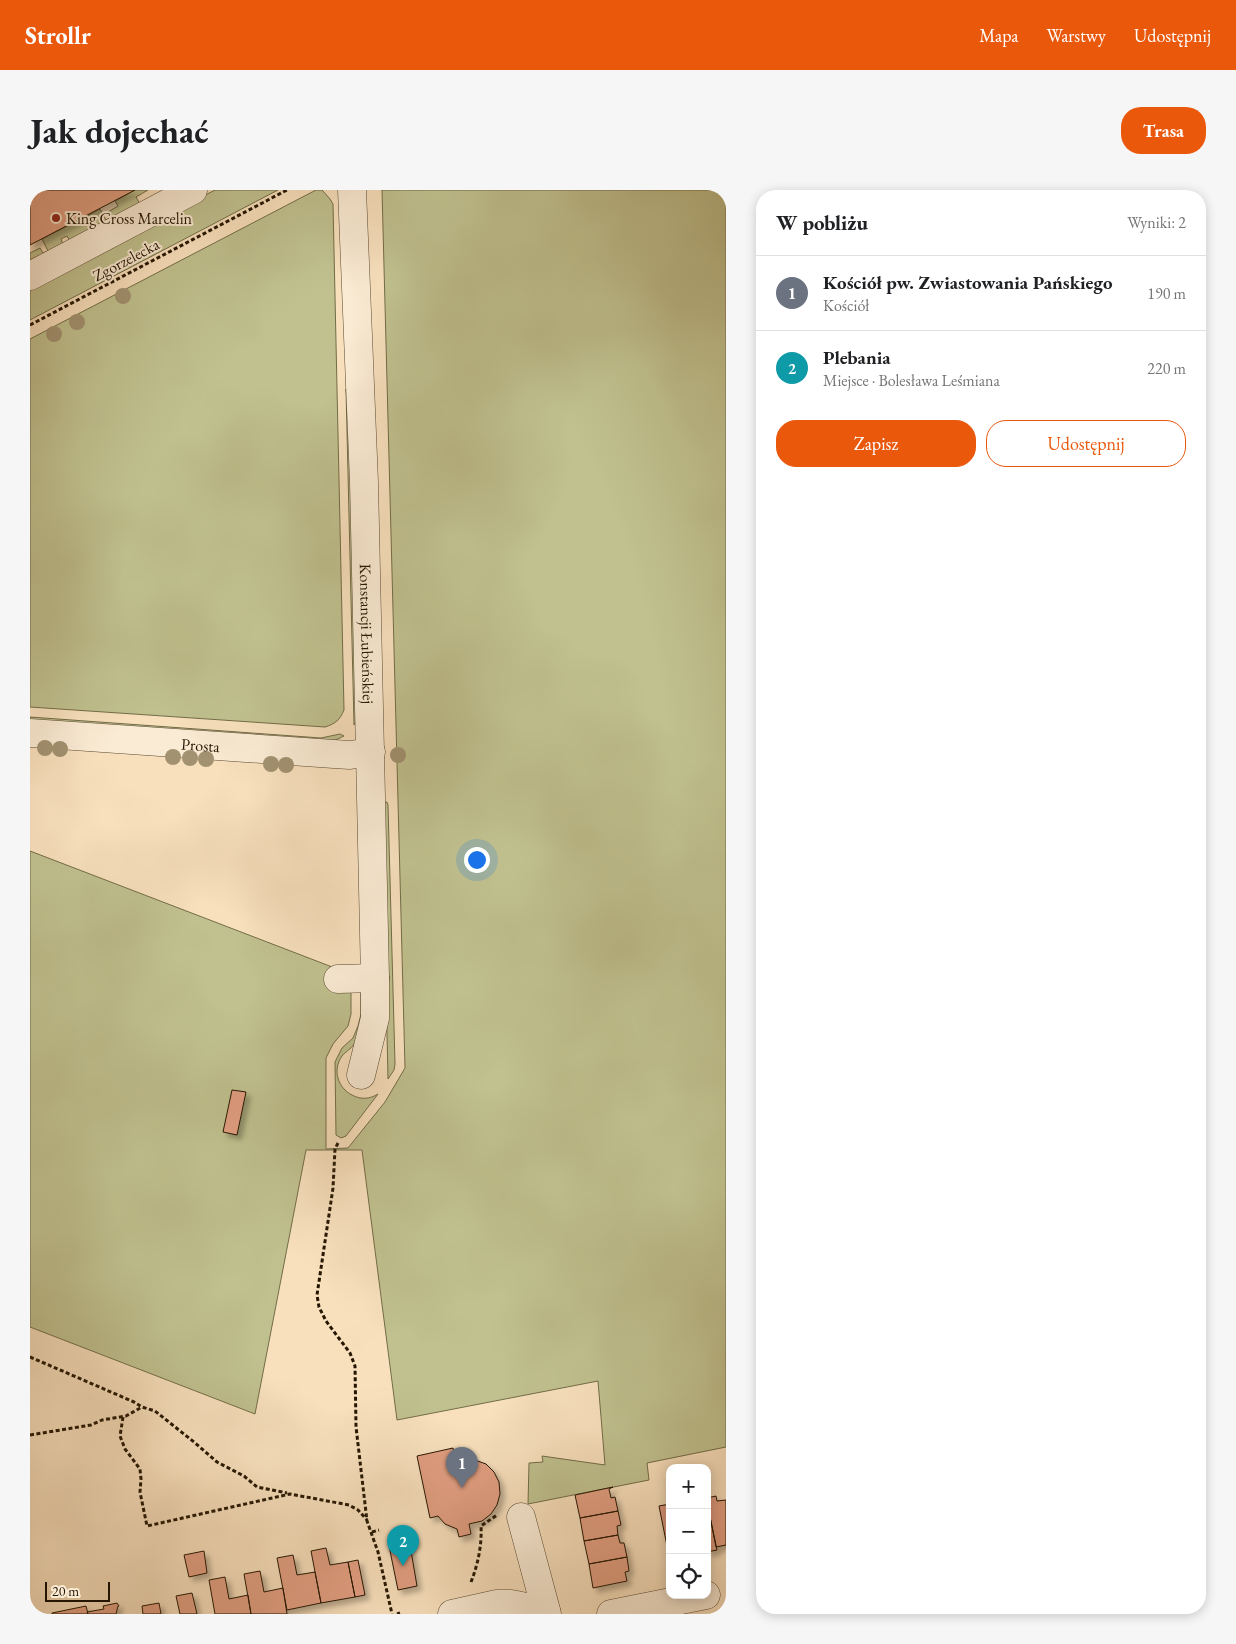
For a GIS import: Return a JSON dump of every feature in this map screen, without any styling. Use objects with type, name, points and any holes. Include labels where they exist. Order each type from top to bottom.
[{"type":"street","points":[[30,276],[193,190]]},
{"type":"street","name":"Konstancji Łubieńskiej","points":[[352,190],[364,482],[375,978],[375,1018],[361,1075]]},
{"type":"street","name":"Prosta","points":[[30,733],[350,755],[371,752]]},
{"type":"street","points":[[338,979],[375,978]]},
{"type":"street","points":[[452,1614],[497,1604],[512,1604],[546,1612],[521,1517]]},
{"type":"street","points":[[711,1594],[726,1591]]},
{"type":"street","points":[[611,1614],[687,1599]]},
{"type":"path","name":"Zgorzelecka","points":[[30,325],[287,190]]},
{"type":"path","points":[[338,1143],[335,1149],[333,1188],[317,1295],[318,1307],[350,1354],[354,1366],[356,1427],[367,1520],[378,1552],[392,1614]]},
{"type":"path","points":[[30,1357],[86,1380],[142,1407],[156,1411],[217,1462],[244,1476],[257,1487],[350,1505],[358,1510],[367,1520]]},
{"type":"path","points":[[30,1434],[82,1427],[102,1420],[123,1417],[142,1407]]},
{"type":"path","points":[[123,1417],[120,1436],[124,1449],[140,1469],[140,1492],[147,1526],[290,1494]]},
{"type":"path","points":[[472,1582],[482,1538],[481,1526],[495,1515],[504,1512],[521,1517]]},
{"type":"path","points":[[372,1532],[379,1530]]},
{"type":"green space","points":[[135,190],[148,190],[136,197],[141,206],[71,243],[67,236],[61,239],[64,247],[30,265],[30,253],[40,248],[43,253],[48,251],[42,239],[100,209],[106,220],[111,217],[108,212],[118,206],[115,201]]},
{"type":"green space","points":[[215,190],[278,190],[30,320],[30,286]]},
{"type":"green space","points":[[316,190],[322,190],[333,204],[344,710],[337,721],[325,727],[30,707],[30,339]]},
{"type":"green space","points":[[382,190],[726,190],[726,1447],[647,1463],[649,1480],[528,1504],[529,1463],[543,1462],[542,1456],[605,1465],[598,1381],[397,1420],[362,1150],[306,1150],[255,1414],[30,1327],[30,851],[340,970],[351,987],[351,1014],[348,1026],[333,1044],[326,1058],[326,1149],[348,1148],[385,1102],[405,1068]]},
{"type":"green space","points":[[346,389],[354,468],[358,717],[354,725]]},
{"type":"green space","points":[[30,717],[321,738],[340,734],[344,736],[329,743],[30,723]]},
{"type":"green space","points":[[387,802],[395,1064],[394,1070],[388,1079],[382,803]]},
{"type":"green space","points":[[361,989],[367,997],[358,1031],[354,1044],[339,1061],[337,1073],[343,1088],[352,1095],[365,1098],[378,1094],[346,1136],[341,1138],[336,1135],[335,1062],[342,1048],[353,1038],[358,1026],[361,1014]]},
{"type":"building","name":"King Cross Marcelin","points":[[30,190],[135,190],[30,245]]},
{"type":"building","points":[[232,1090],[246,1092],[237,1135],[223,1132]]},
{"type":"building","points":[[453,1448],[456,1461],[464,1459],[475,1460],[486,1464],[494,1472],[499,1482],[500,1494],[497,1505],[491,1514],[482,1521],[469,1524],[471,1534],[459,1537],[457,1529],[445,1524],[438,1516],[430,1518],[417,1456]]},
{"type":"building","points":[[613,1487],[609,1489],[611,1498],[615,1497],[618,1511],[580,1518],[575,1495]]},
{"type":"building","points":[[716,1496],[717,1501],[726,1500],[726,1545],[716,1547],[711,1521],[711,1497]]},
{"type":"building","points":[[666,1505],[666,1541],[659,1506]]},
{"type":"building","points":[[618,1511],[621,1525],[617,1526],[618,1535],[584,1541],[580,1518]]},
{"type":"building","points":[[711,1522],[717,1550],[711,1551]]},
{"type":"building","points":[[618,1535],[620,1543],[624,1543],[627,1557],[589,1564],[584,1541]]},
{"type":"building","points":[[414,1536],[415,1544],[410,1545],[417,1586],[398,1590],[388,1541]]},
{"type":"building","points":[[326,1548],[330,1565],[348,1562],[355,1597],[321,1603],[311,1551]]},
{"type":"building","points":[[204,1551],[207,1573],[189,1577],[184,1555]]},
{"type":"building","points":[[293,1555],[297,1575],[315,1572],[321,1603],[287,1610],[277,1558]]},
{"type":"building","points":[[627,1557],[629,1571],[625,1572],[627,1581],[593,1588],[589,1564]]},
{"type":"building","points":[[358,1560],[365,1595],[355,1597],[348,1562]]},
{"type":"building","points":[[260,1571],[264,1592],[283,1588],[287,1614],[251,1614],[244,1574]]},
{"type":"building","points":[[225,1577],[229,1599],[248,1595],[251,1614],[215,1614],[209,1580]]},
{"type":"building","points":[[192,1593],[197,1614],[180,1614],[176,1596]]},
{"type":"building","points":[[117,1603],[119,1606],[116,1614],[88,1614],[87,1612],[104,1609],[103,1606]]},
{"type":"building","points":[[159,1603],[161,1614],[143,1614],[142,1606]]},
{"type":"building","points":[[86,1606],[88,1614],[52,1614],[52,1613]]},
{"type":"place","name":"King Cross Marcelin","points":[[56,218]]},
{"type":"place","name":"Kościół pw. Zwiastowania Pańskiego","points":[[462,1488]]},
{"type":"place","name":"Plebania","points":[[403,1566]]}]
